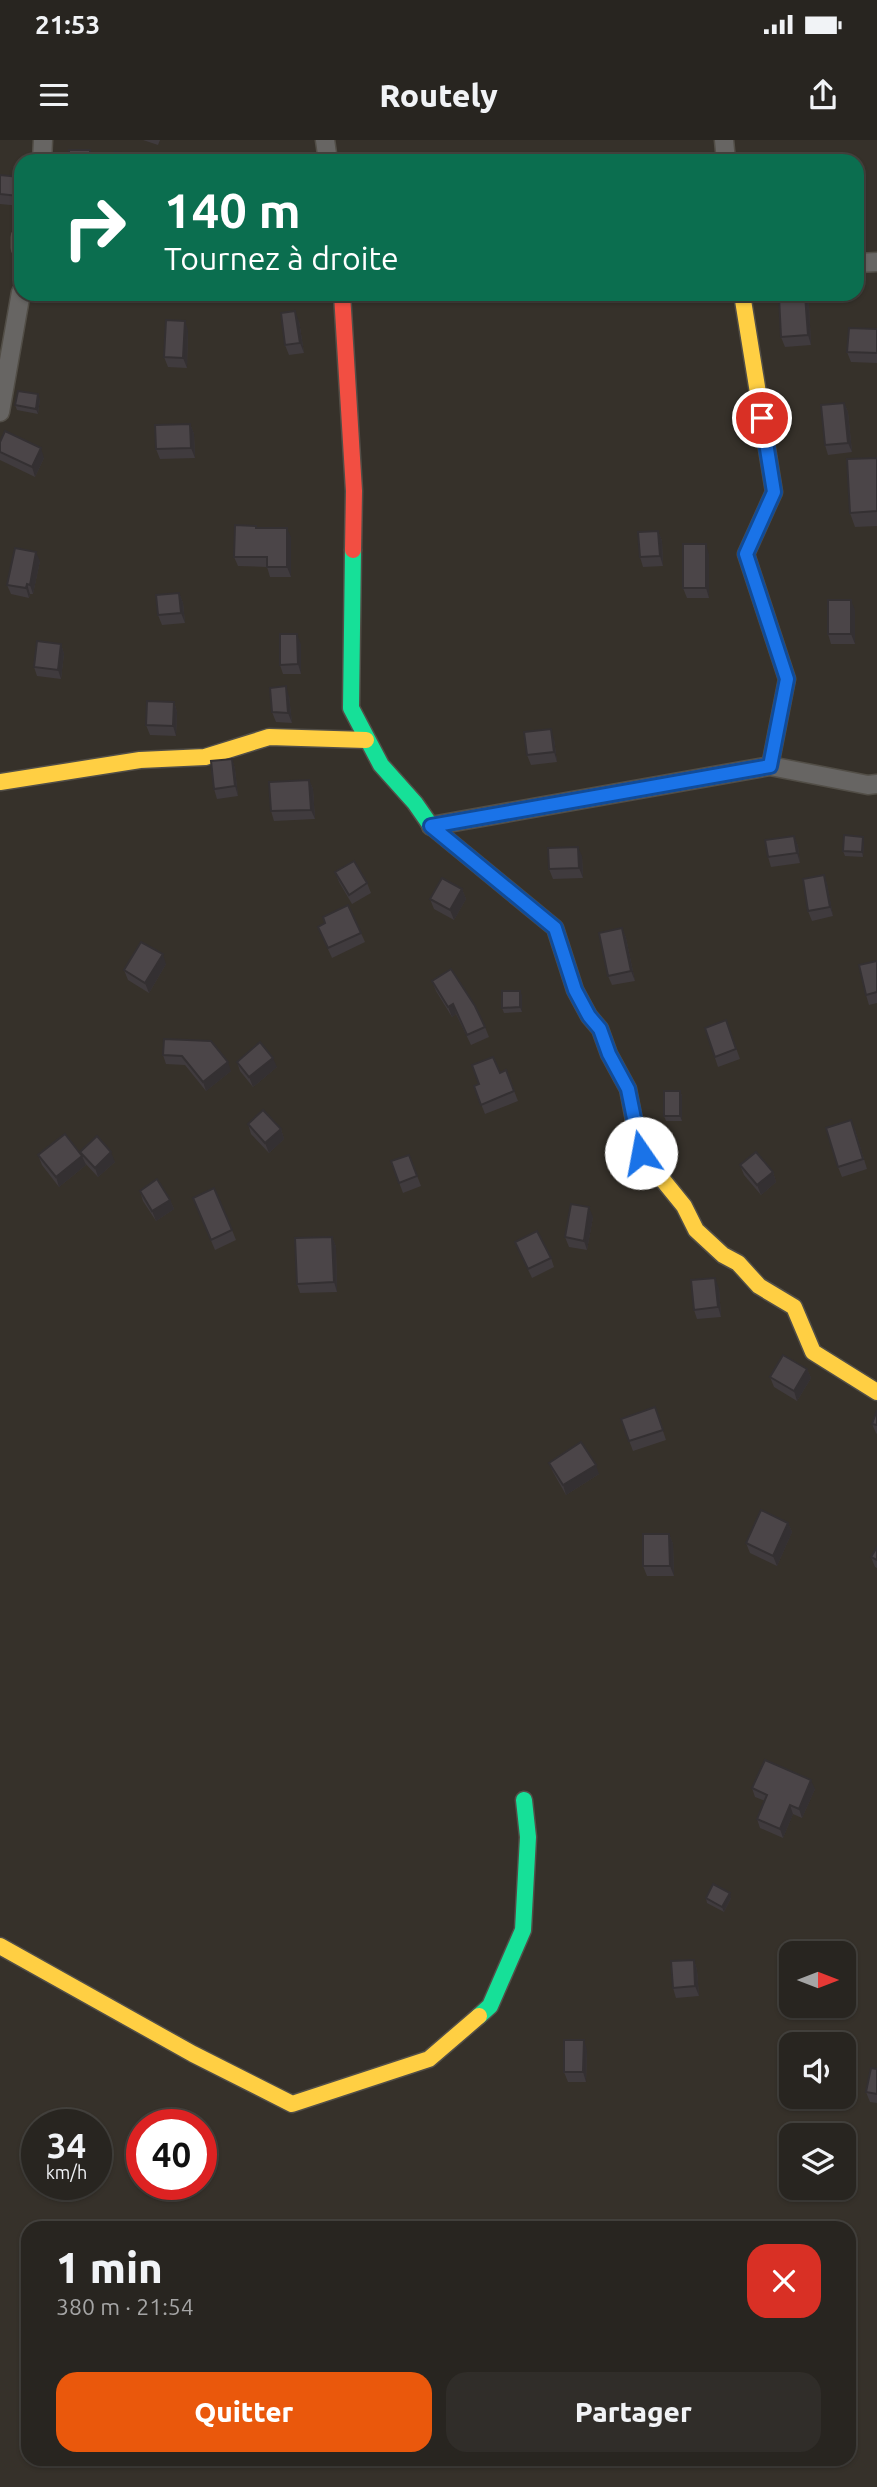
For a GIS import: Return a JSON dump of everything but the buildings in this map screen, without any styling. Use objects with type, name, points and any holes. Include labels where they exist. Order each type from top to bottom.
[{"type":"street","points":[[0,412],[19,301]]},
{"type":"street","points":[[342,301],[354,491],[351,708],[366,740],[381,765],[415,803],[431,826],[555,928],[575,990],[589,1016],[600,1029],[609,1054],[628,1089],[641,1153],[684,1206],[696,1230],[723,1255],[738,1263],[759,1286],[794,1307],[813,1352],[877,1392]]},
{"type":"street","points":[[743,301],[774,492],[746,554],[787,679],[770,766]]},
{"type":"street","points":[[0,782],[140,760],[205,757],[269,737],[366,740]]},
{"type":"street","points":[[431,826],[770,766],[867,785],[877,784]]},
{"type":"street","points":[[0,1946],[193,2054],[292,2104],[429,2059],[491,2006],[523,1930],[528,1837],[524,1800]]},
{"type":"traffic: fast","points":[[353,550],[351,708],[381,765],[415,803],[431,826],[555,928],[575,990],[589,1016],[600,1029],[609,1054],[628,1089],[634,1120]]},
{"type":"traffic: fast","points":[[479,2016],[490,2006],[523,1930],[528,1837],[524,1800]]},
{"type":"traffic: slow","points":[[743,301],[774,492],[746,554],[787,679],[770,766]]},
{"type":"traffic: slow","points":[[0,782],[140,760],[205,757],[269,737],[366,740]]},
{"type":"traffic: slow","points":[[634,1120],[641,1153],[684,1206],[696,1230],[723,1255],[738,1263],[759,1286],[794,1307],[813,1352],[877,1392]]},
{"type":"traffic: slow","points":[[0,1946],[193,2054],[292,2104],[429,2059],[479,2016]]},
{"type":"traffic: jam","points":[[342,301],[354,491],[353,550]]},
{"type":"route","points":[[641,1153],[628,1089],[609,1054],[600,1029],[589,1016],[575,990],[555,928],[431,826],[770,766],[787,679],[746,554],[774,492],[762,418]]}]
